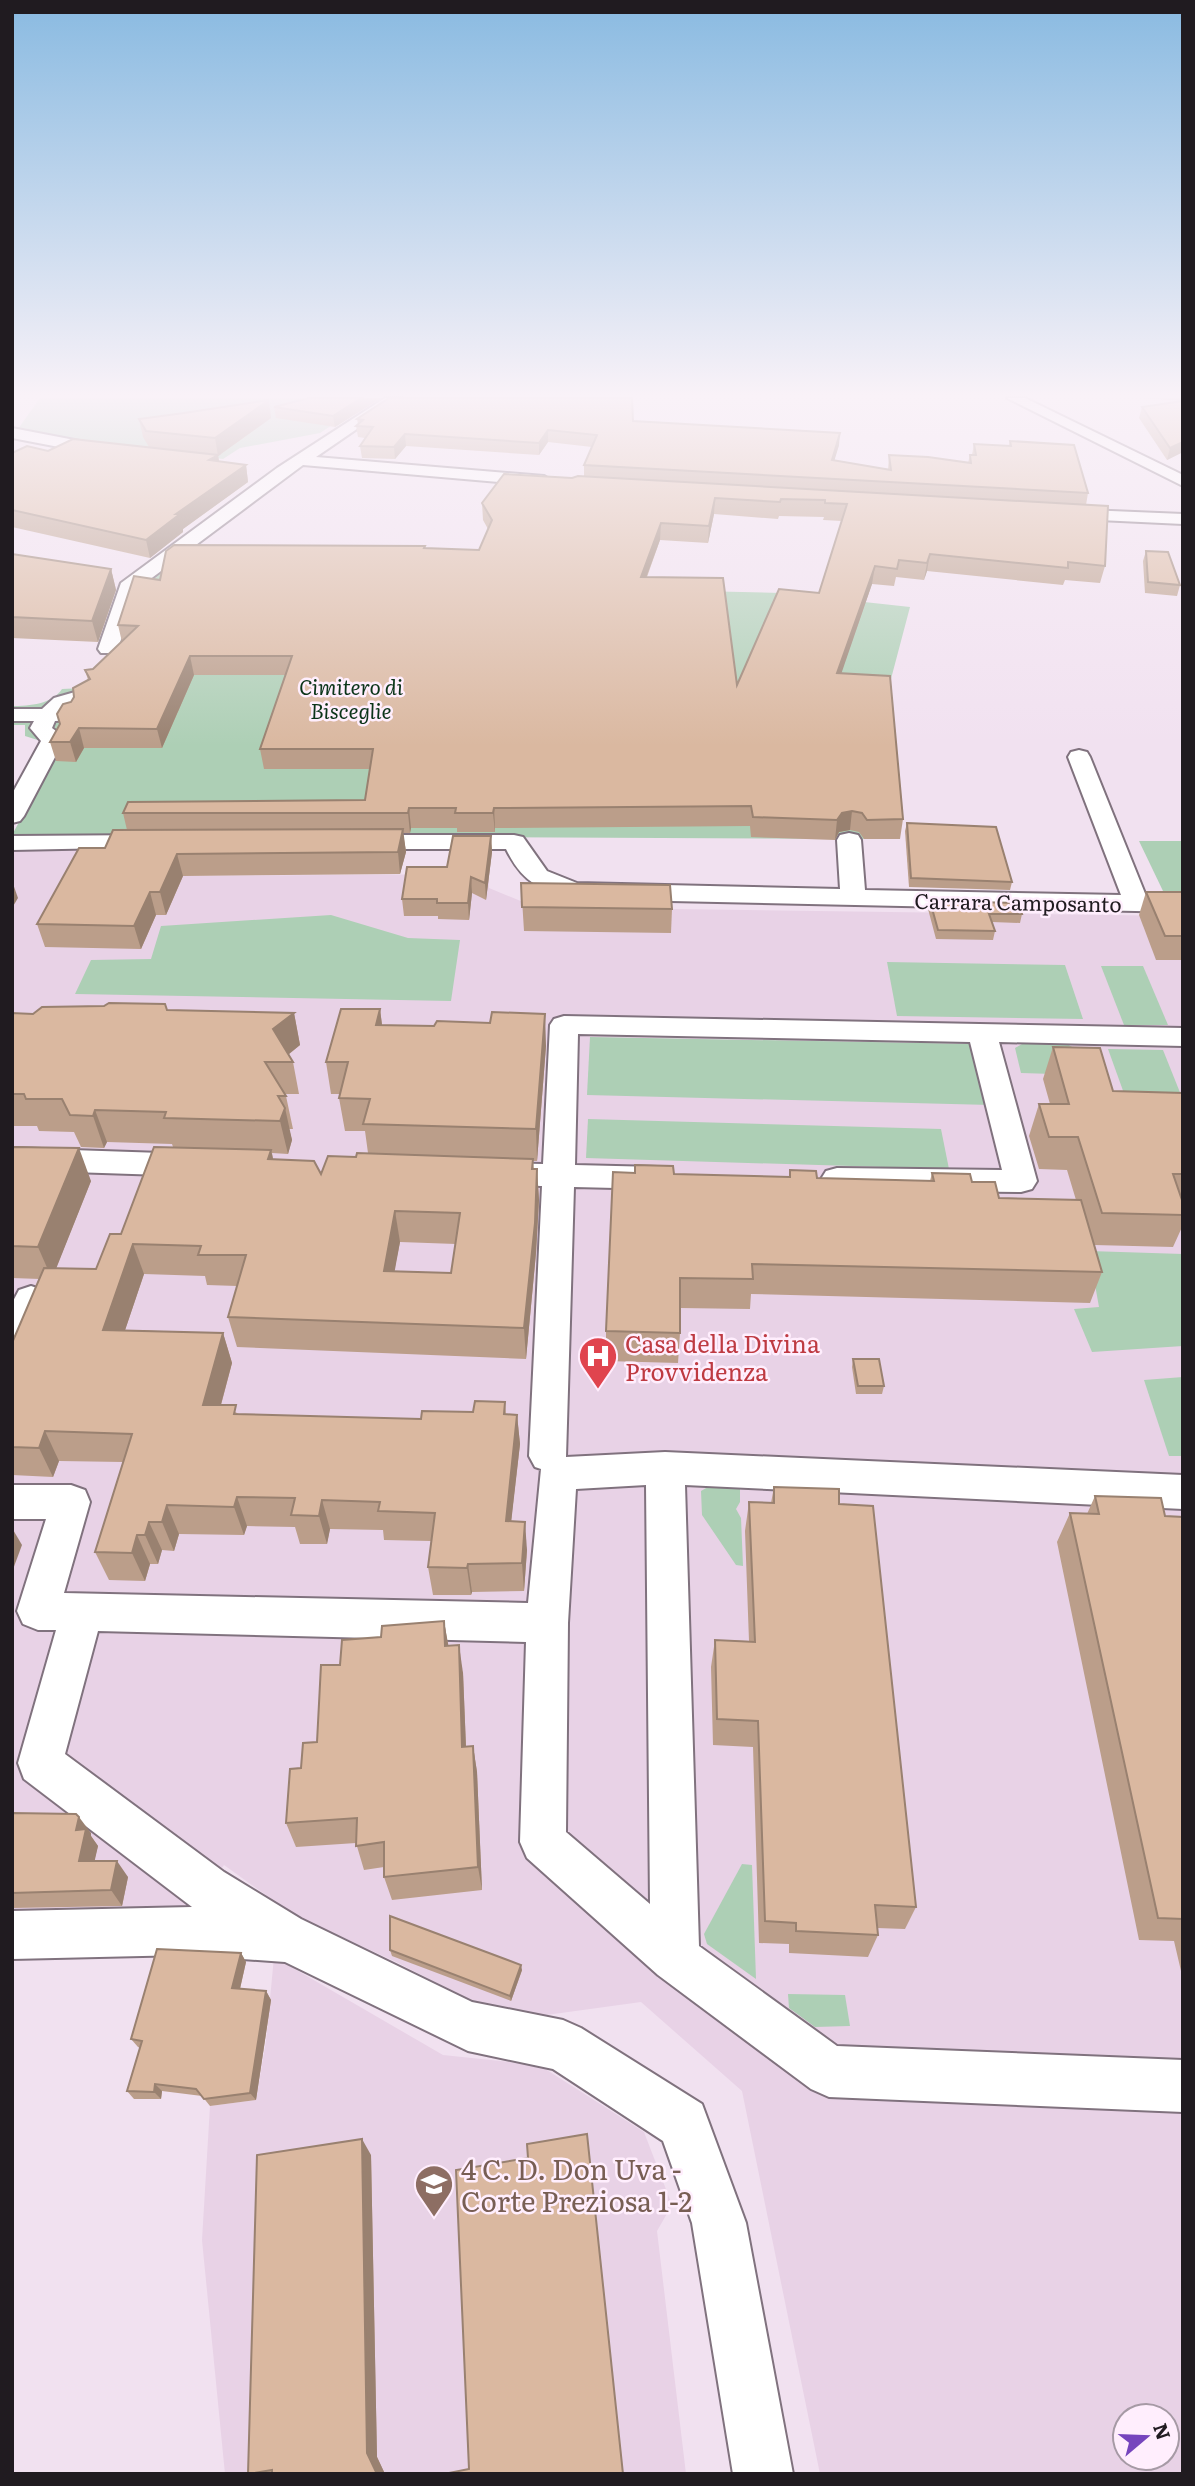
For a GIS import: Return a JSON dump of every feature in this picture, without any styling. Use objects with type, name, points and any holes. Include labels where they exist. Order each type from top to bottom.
[{"type":"street","points":[[108,649],[128,587],[226,514]]},
{"type":"street","points":[[1067,514],[1183,519]]},
{"type":"street","points":[[12,715],[48,715],[79,706]]},
{"type":"street","points":[[12,816],[52,739],[41,728],[48,715]]},
{"type":"street","points":[[1079,757],[1137,904]]},
{"type":"street","points":[[849,839],[853,897]]},
{"type":"street","points":[[12,842],[180,842]]},
{"type":"street","name":"Carrara Camposanto","points":[[333,842],[514,842],[529,871],[547,883],[577,891],[1183,904]]},
{"type":"street","points":[[548,1456],[564,1025],[1183,1037]]},
{"type":"street","points":[[814,1179],[1021,1181],[982,1032]]},
{"type":"street","points":[[12,1159],[218,1166]]},
{"type":"street","points":[[464,1173],[689,1178]]},
{"type":"street","points":[[12,1345],[31,1299]]},
{"type":"street","points":[[665,1468],[675,1958]]},
{"type":"street","points":[[1183,1492],[665,1468],[558,1474],[547,1623],[543,1842],[675,1958],[829,2071],[1183,2086]]},
{"type":"street","points":[[12,1502],[71,1502],[38,1611],[547,1623]]},
{"type":"street","points":[[82,1612],[40,1763],[207,1889],[288,1938],[468,2026],[563,2046],[683,2123],[719,2223],[764,2474]]},
{"type":"street","points":[[12,1935],[187,1931],[288,1938]]},
{"type":"shaded area","name":"Casa della Divina Provvidenza","points":[[183,849],[173,876],[489,874],[489,888],[523,902],[523,907],[1183,916],[1183,2474],[820,2474],[742,2091],[641,2002],[510,2020],[394,1961],[292,1914],[224,1865],[190,1912],[12,1915],[12,850]]},
{"type":"shaded area","name":"4 C. D. Don Uva - Corte Preziosa 1-2","points":[[274,1957],[443,2055],[539,2065],[644,2132],[672,2205],[657,2231],[686,2474],[225,2474],[202,2240],[210,2106],[256,2100],[266,2041]]},
{"type":"green space","name":"Cimitero di Bisceglie","points":[[183,556],[438,585],[782,593],[910,607],[887,694],[900,839],[12,835],[62,743],[44,742],[25,736],[25,725],[12,725],[12,706],[47,701],[62,689],[83,688],[108,658],[149,582]]},
{"type":"green space","points":[[1139,841],[1183,841],[1183,891],[1163,891]]},
{"type":"green space","points":[[331,915],[408,938],[460,940],[451,1001],[75,994],[91,960],[151,959],[161,926]]},
{"type":"green space","points":[[887,962],[1065,965],[1083,1019],[897,1016]]},
{"type":"green space","points":[[1101,966],[1143,966],[1168,1025],[1124,1025]]},
{"type":"green space","points":[[590,1037],[976,1044],[991,1105],[587,1095]]},
{"type":"green space","points":[[1027,1041],[1064,1042],[1077,1050],[1085,1075],[1021,1073],[1015,1048]]},
{"type":"green space","points":[[1108,1049],[1163,1050],[1183,1100],[1126,1099]]},
{"type":"green space","points":[[588,1119],[941,1129],[949,1169],[586,1158]]},
{"type":"green space","points":[[1089,1251],[1183,1254],[1183,1346],[1092,1352],[1074,1309],[1099,1307]]},
{"type":"green space","points":[[1183,1377],[1183,1456],[1169,1456],[1144,1380]]},
{"type":"green space","points":[[708,1487],[740,1487],[740,1502],[736,1509],[741,1518],[743,1566],[736,1565],[702,1515],[701,1491]]},
{"type":"green space","points":[[742,1864],[752,1865],[756,1979],[707,1944],[704,1934]]},
{"type":"green space","points":[[788,1994],[845,1995],[850,2026],[815,2027],[789,2008]]},
{"type":"building","points":[[30,514],[180,514],[146,540]]},
{"type":"building","name":"Cimitero di Bisceglie","points":[[488,514],[712,514],[709,526],[661,523],[641,577],[723,578],[737,685],[779,589],[819,593],[844,514],[1108,514],[1105,566],[1068,562],[1068,568],[930,554],[927,563],[899,560],[897,569],[875,566],[837,673],[890,676],[903,819],[867,820],[862,813],[852,811],[842,813],[837,820],[753,817],[751,806],[494,808],[493,813],[455,813],[456,808],[409,808],[408,813],[123,813],[128,802],[365,800],[373,749],[260,749],[292,656],[190,656],[157,729],[79,728],[70,742],[50,742],[60,724],[57,714],[63,704],[71,702],[74,697],[73,688],[90,679],[85,670],[93,669],[138,626],[118,625],[134,576],[160,580],[166,551],[174,545],[425,546],[424,548],[479,550],[492,520]]},
{"type":"building","points":[[1146,551],[1168,552],[1180,585],[1148,582]]},
{"type":"building","points":[[12,554],[111,569],[92,621],[12,617]]},
{"type":"building","points":[[907,823],[996,827],[1012,882],[911,878]]},
{"type":"building","points":[[403,829],[398,852],[177,854],[160,892],[150,892],[134,926],[37,924],[79,848],[105,848],[113,830]]},
{"type":"building","points":[[453,836],[491,836],[485,883],[471,877],[468,903],[437,903],[437,899],[402,899],[407,867],[447,867]]},
{"type":"building","points":[[521,883],[670,885],[672,909],[522,907]]},
{"type":"building","points":[[1146,892],[1183,892],[1183,936],[1165,936]]},
{"type":"building","points":[[930,901],[1018,903],[1022,914],[989,914],[995,931],[938,930]]},
{"type":"building","points":[[109,1003],[165,1004],[167,1010],[294,1013],[273,1029],[293,1062],[265,1062],[286,1096],[278,1096],[285,1108],[280,1121],[164,1118],[166,1112],[95,1110],[93,1116],[70,1115],[62,1099],[26,1099],[24,1094],[12,1094],[12,1013],[33,1014],[42,1007],[104,1006]]},
{"type":"building","points":[[341,1009],[380,1009],[376,1025],[434,1026],[437,1021],[490,1023],[492,1012],[545,1014],[536,1129],[363,1124],[370,1099],[339,1098],[348,1062],[326,1062]]},
{"type":"building","points":[[1053,1047],[1100,1048],[1113,1091],[1183,1093],[1183,1174],[1173,1174],[1183,1203],[1183,1215],[1102,1213],[1078,1137],[1049,1137],[1039,1104],[1069,1104]]},
{"type":"building","points":[[12,1147],[79,1148],[38,1247],[12,1246]]},
{"type":"building","points":[[154,1147],[271,1150],[268,1159],[314,1161],[321,1174],[328,1156],[356,1157],[357,1153],[533,1159],[532,1169],[537,1169],[535,1223],[524,1328],[228,1317],[246,1255],[198,1255],[201,1246],[133,1244],[103,1330],[223,1333],[203,1405],[236,1405],[234,1414],[421,1419],[422,1411],[473,1412],[475,1401],[505,1402],[504,1414],[517,1415],[506,1521],[525,1522],[522,1563],[468,1564],[467,1568],[428,1567],[435,1513],[378,1511],[380,1502],[322,1500],[319,1516],[291,1515],[295,1498],[237,1497],[234,1507],[167,1505],[162,1522],[149,1522],[145,1535],[137,1535],[132,1553],[95,1552],[132,1434],[45,1431],[39,1448],[12,1447],[12,1343],[44,1268],[96,1269],[110,1234],[121,1234]],"holes":[[[395,1211],[460,1213],[451,1273],[384,1271]]]},
{"type":"building","points":[[635,1165],[673,1166],[674,1174],[790,1177],[790,1170],[816,1171],[817,1178],[934,1181],[932,1173],[970,1174],[972,1182],[995,1182],[999,1198],[1081,1200],[1102,1272],[752,1264],[753,1279],[680,1278],[680,1333],[606,1331],[613,1172],[635,1173]]},
{"type":"building","points":[[853,1359],[879,1359],[884,1386],[858,1386]]},
{"type":"building","points":[[774,1487],[839,1489],[839,1504],[873,1506],[916,1907],[875,1905],[878,1935],[796,1931],[796,1923],[765,1921],[758,1721],[717,1719],[715,1640],[755,1642],[749,1502],[774,1503]]},
{"type":"building","points":[[1095,1496],[1161,1498],[1165,1516],[1183,1517],[1183,1919],[1158,1918],[1070,1513],[1099,1514]]},
{"type":"building","points":[[444,1621],[445,1646],[459,1645],[462,1747],[473,1746],[478,1867],[384,1877],[384,1842],[356,1846],[357,1818],[286,1823],[290,1769],[301,1768],[303,1743],[317,1742],[321,1665],[340,1665],[342,1640],[381,1637],[382,1626]]},
{"type":"building","points":[[12,1813],[76,1814],[79,1817],[76,1830],[86,1829],[79,1861],[117,1861],[111,1890],[12,1893]]},
{"type":"building","points":[[390,1916],[521,1965],[510,1996],[390,1950]]},
{"type":"building","points":[[157,1949],[241,1953],[232,1988],[266,1991],[250,2093],[204,2099],[196,2089],[155,2084],[154,2092],[127,2091],[142,2041],[131,2039]]},
{"type":"building","points":[[587,2134],[623,2474],[444,2474],[469,2469],[456,2170],[528,2158],[527,2144]]},
{"type":"building","points":[[362,2139],[367,2453],[377,2474],[272,2474],[272,2470],[248,2474],[257,2155]]},
{"type":"place","name":"Casa della Divina Provvidenza","points":[[598,1390]]},
{"type":"place","name":"4 C. D. Don Uva - Corte Preziosa 1-2","points":[[434,2218]]}]
